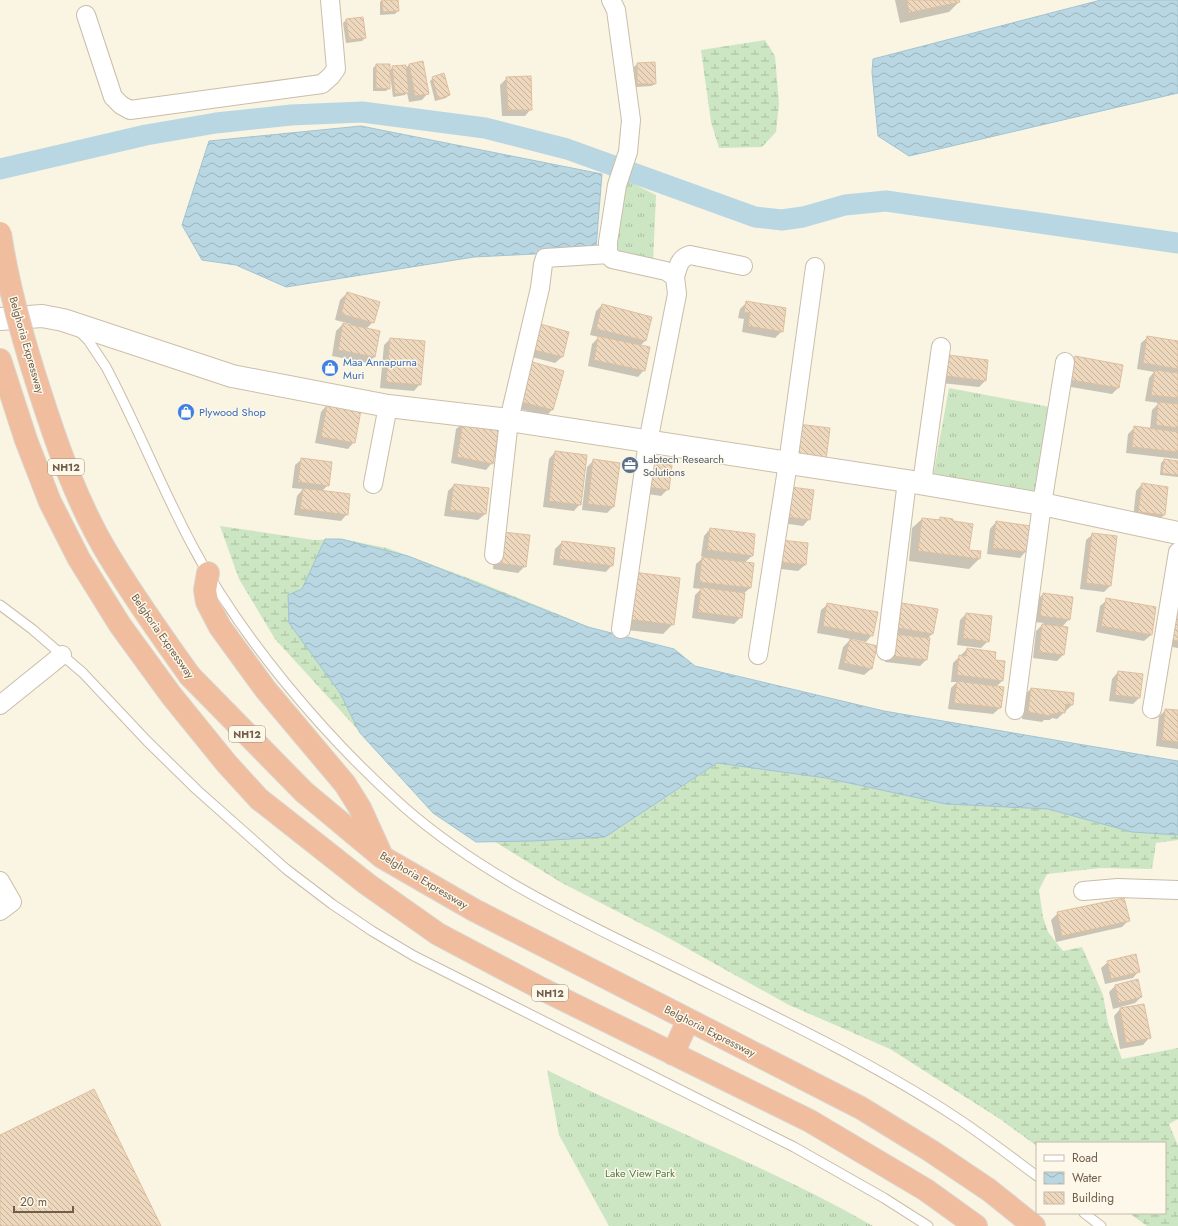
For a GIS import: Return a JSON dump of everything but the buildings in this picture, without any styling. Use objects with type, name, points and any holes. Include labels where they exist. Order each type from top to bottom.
[{"type":"highway","name":"Belghoria Expressway","points":[[0,233],[4,260],[28,355],[53,434],[75,490],[108,555],[149,618],[190,676],[304,792],[382,857],[474,910],[867,1112],[931,1151],[989,1190],[1034,1226]]},
{"type":"highway","name":"NH12","points":[[0,360],[26,440],[50,502],[79,559],[120,625],[171,695],[227,764],[259,799],[367,884],[438,934],[542,989],[810,1121],[926,1190],[976,1226]]},
{"type":"highway","points":[[208,573],[205,590],[207,602],[220,627],[266,690],[345,784],[360,808],[382,857]]},
{"type":"highway","points":[[673,1054],[688,1020]]},
{"type":"street","points":[[86,15],[113,97],[121,105],[130,110],[322,84],[331,76],[336,68],[330,0]]},
{"type":"street","points":[[611,0],[616,10],[631,120],[628,152],[617,185],[608,242],[609,254],[612,259],[666,271],[674,277]]},
{"type":"street","points":[[494,555],[509,420],[540,288],[542,264],[545,258],[609,254]]},
{"type":"street","points":[[621,629],[648,442],[677,294],[674,277],[679,262],[684,257],[690,255],[743,266]]},
{"type":"street","points":[[758,655],[788,463],[815,267]]},
{"type":"street","points":[[0,319],[42,316],[63,320],[232,376],[388,406],[509,420],[915,482],[1042,504],[1178,533]]},
{"type":"street","points":[[886,651],[915,482],[941,347]]},
{"type":"street","points":[[1015,710],[1042,504],[1065,362]]},
{"type":"street","points":[[373,484],[388,406]]},
{"type":"street","points":[[1152,709],[1178,552]]},
{"type":"street","points":[[0,705],[62,655]]},
{"type":"street","points":[[0,881],[12,902],[0,911]]},
{"type":"street","points":[[1084,891],[1118,888],[1178,890]]},
{"type":"lane","points":[[63,320],[79,331],[88,340],[106,367],[182,526],[208,573],[256,644],[292,689],[350,756],[405,807],[450,842],[497,874],[564,912],[706,982],[896,1080],[955,1116],[1036,1175]]},
{"type":"lane","points":[[0,605],[83,674],[169,763],[286,869],[326,900],[372,931],[421,959],[794,1147],[884,1198],[928,1226]]},
{"type":"lane","points":[[1085,1214],[1101,1226]]},
{"type":"green space","points":[[765,40],[775,56],[779,104],[776,132],[762,147],[719,148],[711,122],[701,50]]},
{"type":"green space","points":[[624,179],[656,195],[653,263],[616,252]]},
{"type":"green space","points":[[949,388],[1050,407],[1034,495],[933,476]]},
{"type":"green space","points":[[220,526],[314,540],[342,539],[387,548],[479,582],[587,626],[693,666],[859,707],[1073,745],[1178,761],[1178,840],[1156,843],[1152,869],[1101,868],[1047,874],[1039,890],[1043,917],[1048,932],[1063,951],[1082,947],[1103,995],[1108,1023],[1122,1059],[1178,1048],[1178,1119],[1169,1124],[1178,1146],[1178,1226],[1147,1226],[1130,1214],[1166,1214],[1166,1142],[1036,1142],[1036,1145],[1000,1119],[890,1049],[787,1004],[665,936],[562,883],[460,820],[401,777],[275,639],[239,579]]},
{"type":"green space","name":"Lake View Park","points":[[547,1070],[793,1184],[873,1226],[609,1226],[559,1135]]},
{"type":"water","points":[[1101,0],[1178,0],[1178,93],[909,156],[878,136],[872,72],[873,59]]},
{"type":"water","points":[[361,126],[602,174],[596,248],[534,254],[474,257],[286,287],[236,265],[202,260],[182,225],[209,141]]},
{"type":"water","points":[[325,539],[341,539],[408,556],[588,627],[674,649],[695,666],[884,711],[1178,761],[1178,835],[1132,832],[1048,809],[946,804],[826,778],[717,763],[605,837],[533,841],[476,842],[433,813],[360,733],[340,693],[289,623],[288,595],[302,589]]},
{"type":"waterway","points":[[0,169],[146,135],[216,123],[291,115],[362,112],[485,128],[567,149],[755,217],[782,220],[803,217],[845,205],[886,201],[1178,243]]},
{"type":"place","name":"Maa Annapurna Muri","points":[[330,368]]},
{"type":"place","name":"Plywood Shop","points":[[186,412]]},
{"type":"place","name":"Labtech Research Solutions","points":[[630,465]]}]
